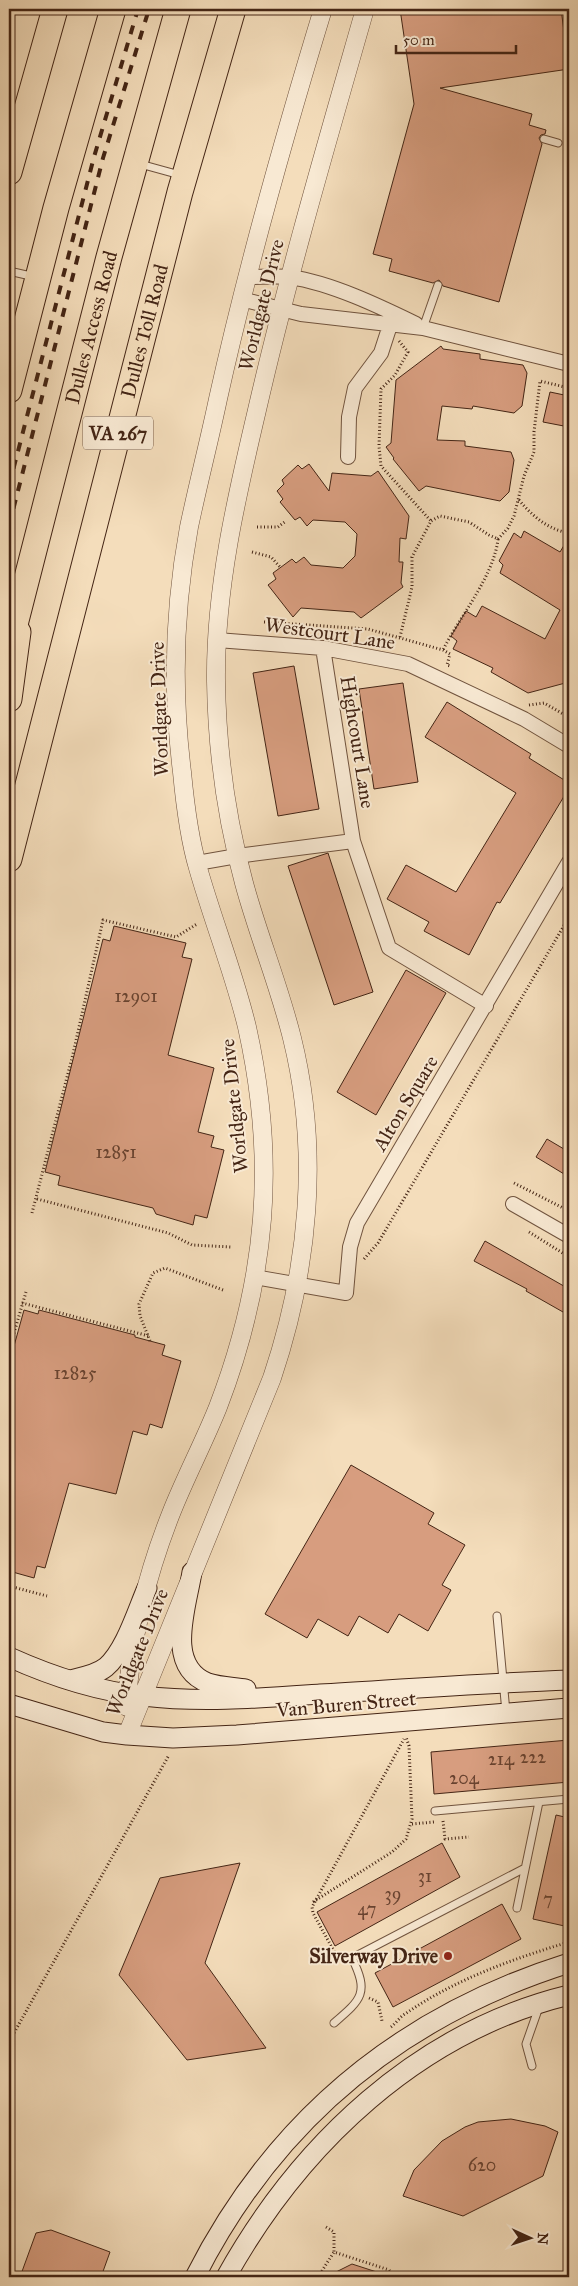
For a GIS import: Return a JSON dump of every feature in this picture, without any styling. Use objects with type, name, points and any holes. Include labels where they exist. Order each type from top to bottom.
[{"type":"highway","points":[[9,172],[55,9]]},
{"type":"highway","points":[[9,390],[68,162],[113,9]]},
{"type":"highway","name":"Dulles Access Road","points":[[9,648],[134,163],[178,9]]},
{"type":"highway","name":"Dulles Toll Road","points":[[9,859],[184,176],[233,9]]},
{"type":"highway","points":[[9,698],[23,592]]},
{"type":"main road","points":[[192,1572],[181,1642],[188,1667],[197,1676],[209,1683],[289,1696]]},
{"type":"main road","points":[[69,1680],[94,1674],[113,1660],[122,1645],[147,1588]]},
{"type":"main road","name":"Van Buren Street","points":[[9,1657],[69,1680],[135,1695],[212,1699],[569,1680]]},
{"type":"main road","name":"Van Buren Street","points":[[9,1704],[83,1726],[127,1736],[173,1738],[210,1737],[569,1708]]},
{"type":"main road","points":[[195,2277],[221,2229],[267,2163],[307,2118],[349,2080],[412,2034],[464,2004],[516,1981],[569,1963]]},
{"type":"main road","points":[[226,2277],[250,2235],[277,2196],[310,2156],[348,2117],[407,2071],[451,2043],[499,2019],[569,1995]]},
{"type":"street","name":"Worldgate Drive","points":[[135,1695],[128,1673],[147,1588],[171,1514],[226,1386],[241,1334],[254,1277],[264,1196],[263,1141],[259,1102],[245,1022],[197,863],[182,773],[176,654],[180,589],[189,529],[247,277],[323,9]]},
{"type":"street","name":"Worldgate Drive","points":[[127,1736],[135,1695],[192,1572],[270,1386],[288,1327],[297,1284],[305,1228],[308,1172],[302,1091],[292,1037],[237,856],[227,807],[220,748],[216,682],[217,640],[222,575],[233,514],[281,309],[365,9]]},
{"type":"street","points":[[247,277],[289,277],[370,302],[392,319]]},
{"type":"street","points":[[242,299],[301,314],[392,319],[569,364]]},
{"type":"street","points":[[348,457],[349,417],[355,388],[381,353],[392,319]]},
{"type":"street","name":"Westcourt Lane","points":[[217,640],[324,648],[408,664],[524,719],[569,746]]},
{"type":"street","name":"Highcourt Lane","points":[[324,648],[354,841],[388,948],[486,1006]]},
{"type":"street","points":[[197,863],[354,841]]},
{"type":"street","name":"Alton Square","points":[[254,1277],[346,1293],[349,1261],[357,1223],[569,862]]},
{"type":"street","points":[[513,1204],[569,1236]]},
{"type":"lane","points":[[544,139],[558,144]]},
{"type":"lane","points":[[134,163],[184,176]]},
{"type":"lane","points":[[9,270],[38,278]]},
{"type":"lane","points":[[423,328],[438,285]]},
{"type":"lane","points":[[497,1616],[506,1713]]},
{"type":"lane","points":[[438,1810],[569,1800]]},
{"type":"lane","points":[[517,1908],[539,1802]]},
{"type":"lane","points":[[334,2024],[350,2010],[361,1994],[362,1978],[352,1958],[525,1868]]},
{"type":"lane","points":[[532,2066],[526,2044],[540,2004]]},
{"type":"path","points":[[397,339],[408,352],[395,375],[381,389],[379,446],[382,466],[431,521]]},
{"type":"path","points":[[443,650],[472,602],[497,552],[498,539],[508,528],[519,499],[524,476],[534,452],[534,432],[540,381],[569,388]]},
{"type":"path","points":[[519,499],[528,510],[545,524],[569,533]]},
{"type":"path","points":[[400,637],[412,586],[412,557],[431,521],[440,516],[469,522],[498,539]]},
{"type":"path","points":[[257,527],[278,527],[286,521]]},
{"type":"path","points":[[252,552],[271,557],[280,567]]},
{"type":"path","points":[[349,1261],[358,1262],[366,1258],[378,1243],[569,917]]},
{"type":"path","points":[[32,1212],[37,1199],[103,920],[176,937],[197,924]]},
{"type":"path","points":[[514,1183],[569,1211]]},
{"type":"path","points":[[37,1199],[168,1233],[192,1245],[231,1247]]},
{"type":"path","points":[[527,1231],[569,1257]]},
{"type":"path","points":[[150,1341],[140,1316],[139,1304],[153,1273],[165,1268],[224,1290]]},
{"type":"path","points":[[9,1350],[26,1292]]},
{"type":"path","points":[[22,1303],[149,1336]]},
{"type":"path","points":[[9,1586],[47,1596]]},
{"type":"path","points":[[313,1902],[398,1848],[406,1840],[412,1824],[406,1736],[313,1902],[312,1913],[336,1955],[342,1961]]},
{"type":"path","points":[[9,2042],[169,1756]]},
{"type":"path","points":[[438,1810],[443,1822],[445,1839],[469,1837]]},
{"type":"path","points":[[412,1824],[443,1822]]},
{"type":"path","points":[[403,2015],[468,1979],[528,1954],[569,1942]]},
{"type":"path","points":[[369,1998],[378,2002],[382,2021]]},
{"type":"path","points":[[318,2277],[334,2252],[334,2232],[326,2227]]},
{"type":"path","points":[[334,2252],[389,2270],[394,2277]]},
{"type":"building","points":[[400,9],[561,9],[569,69],[440,88],[532,114],[529,125],[546,130],[545,134],[539,138],[542,144],[499,302],[443,286],[439,280],[433,283],[389,271],[392,259],[373,254],[414,104]]},
{"type":"building","points":[[441,346],[443,349],[480,354],[480,359],[523,365],[527,373],[522,406],[514,413],[473,406],[472,409],[442,406],[437,440],[465,441],[465,446],[511,452],[514,460],[509,492],[500,501],[426,486],[419,491],[393,459],[386,447],[391,443],[396,380]]},
{"type":"building","points":[[550,392],[569,396],[569,427],[543,422]]},
{"type":"building","points":[[309,464],[329,491],[332,473],[371,476],[378,471],[409,516],[406,539],[400,538],[399,562],[403,562],[401,583],[403,587],[361,618],[354,612],[301,608],[293,617],[268,585],[276,579],[273,573],[292,559],[296,563],[304,557],[311,565],[343,568],[355,556],[357,534],[345,522],[313,520],[307,526],[300,517],[295,520],[280,502],[283,499],[277,491],[284,484],[282,480],[298,465],[302,469]]},
{"type":"building","points":[[524,531],[560,552],[569,537],[569,682],[528,693],[491,672],[493,668],[453,649],[457,641],[451,636],[466,611],[476,617],[482,606],[545,639],[560,610],[500,573],[503,565],[499,561],[514,533],[521,538]]},
{"type":"building","points":[[294,666],[319,809],[278,816],[253,673]]},
{"type":"building","points":[[403,683],[418,782],[374,789],[359,689]]},
{"type":"building","points":[[447,702],[531,754],[529,758],[569,783],[569,788],[500,903],[497,902],[469,955],[424,931],[429,922],[387,899],[406,865],[456,892],[516,793],[425,737]]},
{"type":"building","points":[[328,853],[373,992],[334,1005],[288,866]]},
{"type":"building","points":[[114,926],[186,943],[182,957],[192,959],[168,1055],[214,1068],[198,1132],[214,1136],[211,1147],[224,1150],[207,1218],[195,1215],[193,1225],[156,1214],[153,1208],[58,1185],[60,1176],[45,1172],[103,939],[110,941]]},
{"type":"building","points":[[406,970],[446,993],[376,1115],[337,1092]]},
{"type":"building","points":[[547,1139],[569,1152],[569,1177],[536,1157]]},
{"type":"building","points":[[485,1241],[569,1289],[569,1301],[563,1312],[526,1291],[527,1289],[474,1261]]},
{"type":"building","points":[[24,1310],[38,1314],[39,1310],[135,1335],[135,1337],[165,1345],[162,1355],[181,1361],[162,1428],[150,1424],[147,1435],[133,1431],[116,1494],[69,1483],[45,1568],[37,1566],[34,1578],[9,1571],[9,1364]]},
{"type":"building","points":[[351,1465],[434,1513],[428,1524],[465,1545],[442,1585],[451,1590],[428,1631],[399,1614],[388,1633],[359,1616],[348,1636],[318,1619],[307,1638],[265,1614]]},
{"type":"building","points":[[569,1740],[569,1782],[434,1794],[431,1752]]},
{"type":"building","points":[[556,1815],[569,1818],[569,1927],[533,1919]]},
{"type":"building","points":[[442,1843],[460,1877],[335,1946],[317,1912]]},
{"type":"building","points":[[240,1863],[205,1963],[266,2048],[187,2060],[119,1975],[160,1878]]},
{"type":"building","name":"Silverway Drive","points":[[502,1904],[521,1939],[393,2007],[375,1973]]},
{"type":"building","points":[[511,2119],[545,2126],[558,2132],[543,2176],[463,2216],[403,2196],[414,2170],[442,2141],[465,2127],[478,2122]]},
{"type":"building","points":[[51,2230],[110,2252],[101,2277],[20,2277],[36,2233]]},
{"type":"building","points":[[352,2264],[386,2275],[386,2277],[326,2277]]},
{"type":"railway","points":[[9,486],[94,157],[138,9]]},
{"type":"railway","points":[[9,526],[103,158],[149,9]]},
{"type":"place","name":"Silverway Drive","points":[[448,1956]]}]
